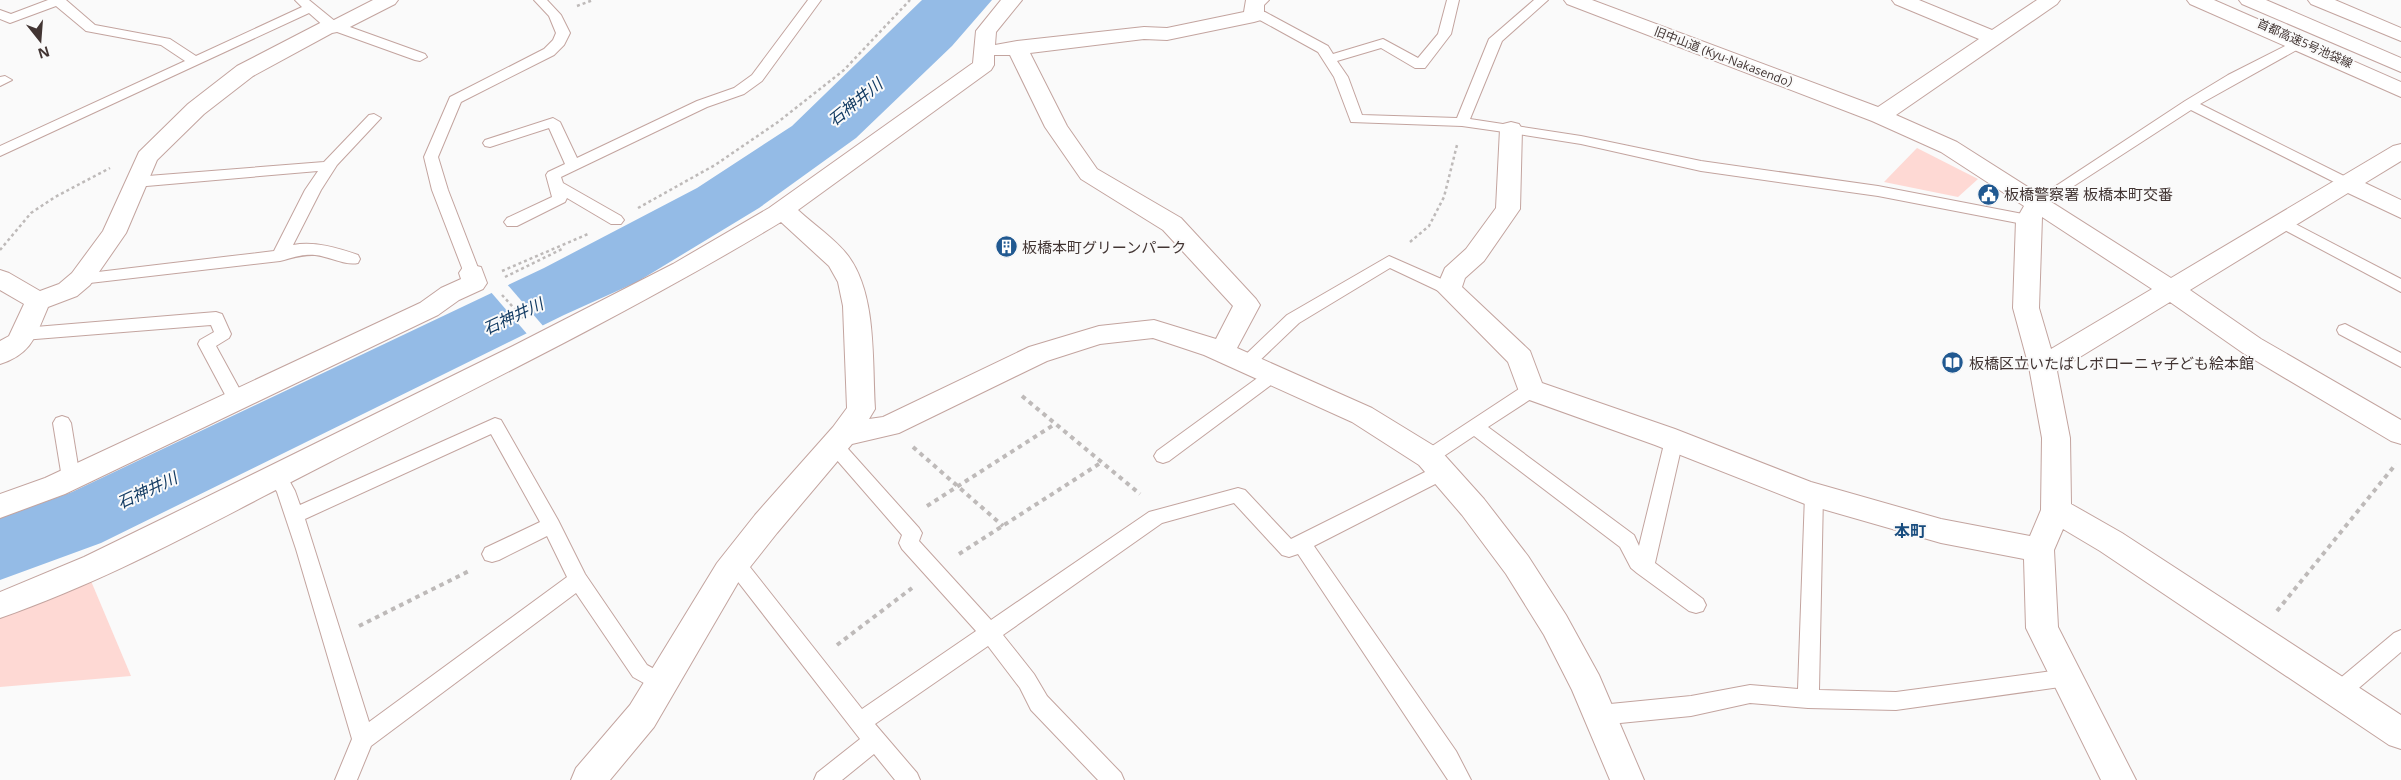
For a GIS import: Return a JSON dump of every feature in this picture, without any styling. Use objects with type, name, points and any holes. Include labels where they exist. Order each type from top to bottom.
[{"type":"main road","points":[[0,354],[19,342],[38,301],[68,290],[81,279],[114,233],[147,157],[196,109],[245,71],[388,0]]},
{"type":"main road","points":[[0,606],[95,566],[278,476],[682,270],[721,248],[782,209],[983,65],[986,31],[1012,0]]},
{"type":"main road","name":"旧中山道 (Kyu-Nakasendo）","points":[[1574,0],[1880,116],[1949,147],[2033,212],[2170,289],[2252,346],[2401,432]]},
{"type":"main road","points":[[1902,0],[1994,38]]},
{"type":"main road","points":[[1880,116],[2050,0]]},
{"type":"main road","points":[[2197,0],[2401,90]]},
{"type":"main road","name":"首都高速5号池袋線","points":[[2208,0],[2401,85]]},
{"type":"main road","points":[[2249,0],[2401,66]]},
{"type":"main road","points":[[2286,0],[2401,49]]},
{"type":"main road","points":[[2318,0],[2401,35]]},
{"type":"main road","points":[[984,52],[1144,33],[1167,34],[1257,8]]},
{"type":"main road","points":[[1017,47],[1056,127],[1089,174],[1172,224],[1247,305],[1234,357]]},
{"type":"main road","points":[[1510,130],[1508,210],[1476,255],[1454,274],[1450,289],[1520,358],[1531,390],[1674,440],[1814,495],[1941,531],[2039,550]]},
{"type":"main road","points":[[2043,367],[2401,151]]},
{"type":"main road","points":[[2347,183],[2401,210]]},
{"type":"main road","points":[[602,774],[642,716],[660,683],[736,563],[766,524],[839,441],[860,409],[856,306],[851,282],[839,261],[782,209]]},
{"type":"main road","points":[[2033,212],[2026,308],[2043,367],[2056,438],[2056,510],[2039,550],[2042,628],[2119,780]]},
{"type":"main road","points":[[0,279],[38,301]]},
{"type":"main road","points":[[0,506],[71,478],[429,309],[450,294],[482,282]]},
{"type":"main road","points":[[839,441],[889,426],[1038,354],[1099,335],[1154,330],[1234,357],[1362,415],[1435,465],[1473,507],[1517,565],[1555,625],[1587,685],[1627,780]]},
{"type":"main road","points":[[2056,510],[2111,542],[2401,734]]},
{"type":"lane","points":[[482,282],[440,190],[431,157],[455,100],[548,52],[559,42],[563,34],[555,15],[540,0]]},
{"type":"lane","points":[[512,222],[560,199],[553,175],[702,104],[739,90],[758,78],[816,0]]},
{"type":"lane","points":[[1330,59],[1383,43],[1420,65],[1444,34],[1453,0]]},
{"type":"lane","points":[[1462,122],[1496,39],[1542,0]]},
{"type":"lane","points":[[0,14],[10,19],[59,1],[91,28],[165,42],[195,61]]},
{"type":"lane","points":[[0,152],[195,61],[305,4],[333,26],[420,57]]},
{"type":"lane","points":[[1257,8],[1260,15],[1323,49],[1341,77],[1356,119],[1462,122],[1581,140],[1701,166],[2033,212],[2190,104],[2297,44]]},
{"type":"lane","points":[[2190,104],[2347,183]]},
{"type":"lane","points":[[280,256],[313,190],[328,166],[374,118]]},
{"type":"lane","points":[[490,143],[553,122],[573,166]]},
{"type":"lane","points":[[135,182],[328,166]]},
{"type":"lane","points":[[556,186],[616,220]]},
{"type":"lane","points":[[2282,222],[2401,286]]},
{"type":"lane","points":[[81,279],[280,256],[288,250],[333,251],[352,259]]},
{"type":"lane","points":[[1234,357],[1389,261],[1450,289]]},
{"type":"lane","points":[[22,334],[187,322],[216,318],[223,334],[206,344],[236,399]]},
{"type":"lane","points":[[2345,330],[2401,361]]},
{"type":"lane","points":[[1163,456],[1273,375]]},
{"type":"lane","points":[[860,723],[1156,517],[1238,494],[1289,549],[1435,465],[1475,426],[1531,390]]},
{"type":"lane","points":[[62,423],[71,478]]},
{"type":"lane","points":[[294,516],[495,425],[551,525],[578,580],[640,671],[660,683]]},
{"type":"lane","points":[[1475,426],[1627,541],[1638,562],[1696,606]]},
{"type":"lane","points":[[1644,567],[1674,440]]},
{"type":"lane","points":[[839,441],[912,533],[909,543],[990,633],[1027,681],[1039,703],[1114,780]]},
{"type":"lane","points":[[278,476],[286,491],[306,548],[363,739]]},
{"type":"lane","points":[[1808,699],[1814,495]]},
{"type":"lane","points":[[492,554],[551,525]]},
{"type":"lane","points":[[1301,543],[1448,758],[1460,780]]},
{"type":"lane","points":[[736,563],[860,723],[908,780]]},
{"type":"lane","points":[[346,780],[363,739],[578,580]]},
{"type":"lane","points":[[2339,692],[2401,639]]},
{"type":"lane","points":[[1600,715],[1691,706],[1750,694],[1808,699],[1896,701],[2067,678]]},
{"type":"lane","points":[[825,780],[875,740]]},
{"type":"path","points":[[525,321],[482,282],[566,246],[715,165],[778,122],[844,70],[910,0]]},
{"type":"path","points":[[1389,261],[1429,226],[1444,197],[1462,122]]},
{"type":"path","points":[[0,250],[31,213],[55,197],[97,173],[156,149]]},
{"type":"path","points":[[502,279],[556,253],[566,246]]},
{"type":"path","points":[[995,374],[1166,515]]},
{"type":"path","points":[[902,522],[1055,424]]},
{"type":"path","points":[[889,426],[1003,526]]},
{"type":"path","points":[[2255,636],[2401,458]]},
{"type":"path","points":[[332,639],[482,564],[492,554]]},
{"type":"shaded area","points":[[1917,148],[1978,179],[1958,197],[1884,182]]},
{"type":"shaded area","points":[[91,581],[131,676],[0,687],[0,613]]},
{"type":"water","name":"石神井川","points":[[922,0],[992,0],[952,46],[856,138],[759,208],[637,282],[564,315],[101,543],[0,580],[0,518],[72,492],[544,268],[697,188],[792,126]]},
{"type":"pier","points":[[506,283],[544,327],[528,335],[490,291]]},
{"type":"place","name":"板橋警察署 板橋本町交番","points":[[1988,194]]},
{"type":"place","name":"板橋本町グリーンパーク","points":[[1006,247]]},
{"type":"place","name":"板橋区立いたばしボローニャ子ども絵本館","points":[[1953,363]]},
{"type":"district","name":"本町","points":[[1910,531]]}]
